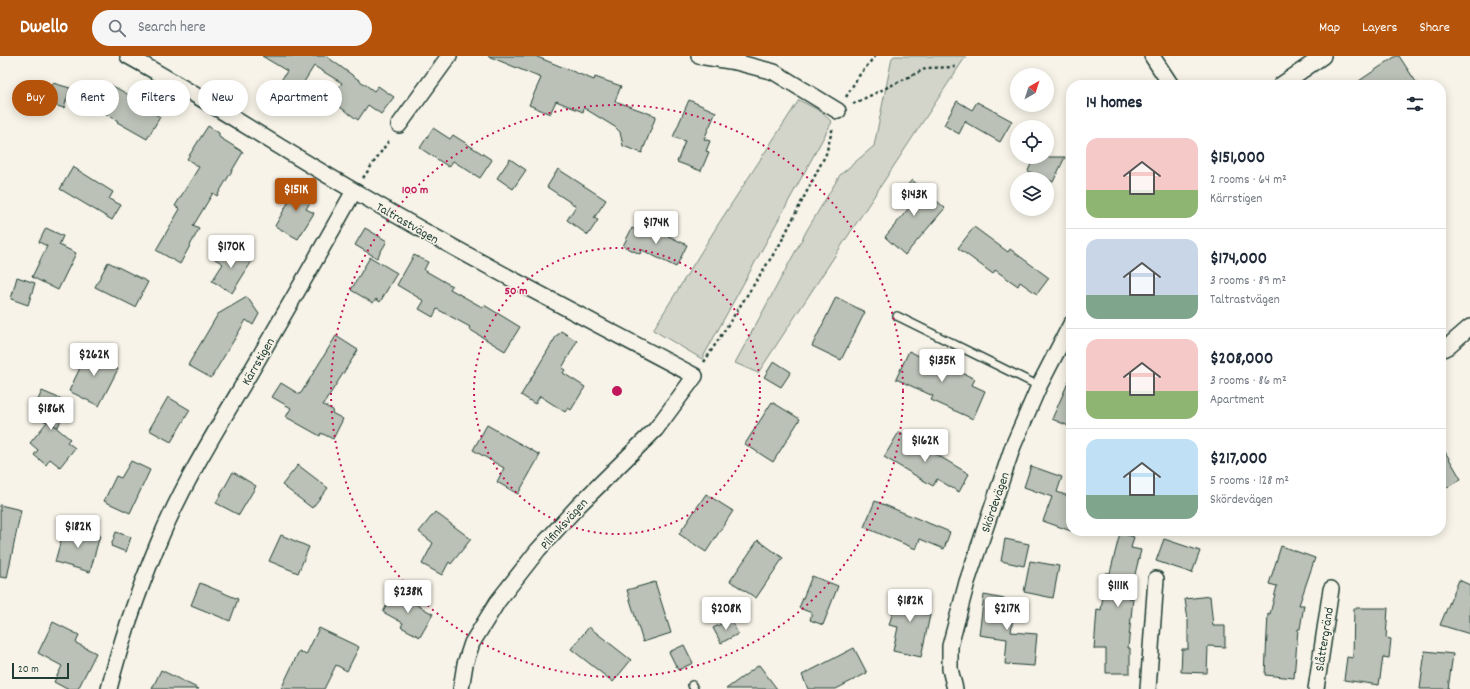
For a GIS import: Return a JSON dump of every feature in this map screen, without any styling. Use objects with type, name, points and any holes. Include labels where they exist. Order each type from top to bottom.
[{"type":"street","name":"Taltrastvägen","points":[[128,56],[193,93],[354,191],[442,242],[695,376]]},
{"type":"street","points":[[399,125],[449,56]]},
{"type":"street","points":[[699,56],[736,62],[774,72],[838,111]]},
{"type":"street","points":[[1152,56],[1168,80]]},
{"type":"street","points":[[1288,80],[1323,56]]},
{"type":"street","name":"Kärrstigen","points":[[109,689],[140,592],[157,545],[177,504],[195,468],[354,191]]},
{"type":"street","points":[[1446,348],[1470,327]]},
{"type":"street","name":"Skördevägen","points":[[955,689],[950,669],[950,646],[967,582],[1013,446],[1039,386],[1066,334]]},
{"type":"street","name":"Pilfinksvägen","points":[[461,689],[465,664],[472,643],[498,601],[538,550],[578,506],[656,428],[695,376]]},
{"type":"street","points":[[1148,689],[1156,579]]},
{"type":"street","name":"Slåttergränd","points":[[1316,689],[1331,589]]},
{"type":"lane","points":[[897,316],[1039,386]]},
{"type":"path","points":[[695,376],[780,244],[826,154],[838,111],[858,77],[875,56]]},
{"type":"path","points":[[838,111],[927,68],[956,67]]},
{"type":"path","points":[[354,191],[399,125]]},
{"type":"shaded area","points":[[894,56],[966,56],[758,373],[735,363],[807,230],[840,175],[874,146],[892,58]]},
{"type":"shaded area","points":[[799,100],[820,111],[832,122],[702,359],[653,330],[719,223]]},
{"type":"building","points":[[262,56],[326,56],[374,91],[378,86],[394,97],[381,114],[368,105],[358,120],[342,109],[342,80],[337,80],[314,66],[305,80],[281,80],[287,71]]},
{"type":"building","points":[[488,56],[535,56],[594,80],[595,77],[621,86],[615,101],[656,116],[642,153],[623,146],[620,132],[615,127],[584,108],[583,112],[556,101],[550,114],[529,105],[541,78]]},
{"type":"building","points":[[1396,56],[1399,56],[1415,80],[1360,80]]},
{"type":"building","points":[[58,84],[66,87],[66,101],[64,108],[58,106]]},
{"type":"building","points":[[119,89],[127,94],[127,116],[160,117],[147,139],[117,122],[118,121],[110,116],[119,116]]},
{"type":"building","points":[[689,100],[716,112],[704,139],[710,141],[706,151],[709,152],[701,171],[677,162],[685,141],[673,137]]},
{"type":"building","points":[[957,101],[972,110],[977,102],[1010,120],[1010,124],[1000,142],[965,122],[959,134],[944,125]]},
{"type":"building","points":[[208,126],[219,133],[219,137],[243,152],[217,196],[213,193],[193,226],[199,229],[180,264],[156,250],[180,209],[175,206],[199,167],[187,159]]},
{"type":"building","points":[[433,128],[450,139],[453,135],[492,160],[480,178],[453,161],[449,167],[420,148]]},
{"type":"building","points":[[1054,157],[1065,157],[1054,180],[1054,172],[1028,171],[1031,164],[1054,164]]},
{"type":"building","points":[[510,159],[526,170],[513,189],[497,178]]},
{"type":"building","points":[[73,167],[113,192],[109,199],[121,205],[112,220],[60,189]]},
{"type":"building","points":[[558,169],[606,200],[594,218],[598,220],[588,235],[567,220],[576,206],[547,187]]},
{"type":"building","points":[[912,180],[945,208],[905,255],[885,237],[909,208],[897,197]]},
{"type":"building","points":[[292,183],[314,196],[306,209],[314,213],[298,239],[275,226],[289,201],[283,198]]},
{"type":"building","points":[[650,227],[687,245],[676,267],[642,250],[640,254],[623,246],[632,228],[646,235]]},
{"type":"building","points":[[974,227],[1008,252],[1010,249],[1049,278],[1037,294],[1020,282],[1018,286],[995,270],[993,274],[958,248]]},
{"type":"building","points":[[46,228],[63,236],[59,245],[76,253],[58,290],[32,277],[47,246],[39,242]]},
{"type":"building","points":[[365,228],[387,241],[377,258],[355,245]]},
{"type":"building","points":[[224,245],[252,261],[232,293],[212,281],[223,264],[215,259]]},
{"type":"building","points":[[414,255],[428,262],[424,270],[452,286],[450,289],[482,307],[484,305],[520,327],[505,351],[469,329],[470,327],[437,309],[433,317],[419,309],[424,301],[397,285]]},
{"type":"building","points":[[370,257],[397,273],[380,302],[376,299],[373,303],[351,290]]},
{"type":"building","points":[[108,262],[148,282],[135,307],[95,287]]},
{"type":"building","points":[[17,277],[35,283],[28,305],[11,299]]},
{"type":"building","points":[[247,297],[259,314],[253,325],[246,320],[211,378],[188,365],[218,314]]},
{"type":"building","points":[[836,297],[865,312],[841,360],[812,346]]},
{"type":"building","points":[[561,331],[577,341],[562,368],[565,370],[563,373],[585,387],[571,410],[568,408],[565,412],[540,396],[535,404],[521,395],[557,335]]},
{"type":"building","points":[[336,336],[358,350],[323,405],[333,410],[332,413],[343,419],[333,439],[321,433],[320,436],[286,417],[291,408],[272,397],[281,383],[299,394],[301,393]]},
{"type":"building","points":[[90,347],[116,360],[113,366],[118,369],[99,406],[69,391]]},
{"type":"building","points":[[909,351],[921,357],[924,351],[939,357],[937,361],[975,379],[972,385],[985,391],[973,419],[931,400],[933,396],[896,379]]},
{"type":"building","points":[[774,361],[791,372],[781,387],[764,377]]},
{"type":"building","points":[[1066,387],[1066,425],[1052,419]]},
{"type":"building","points":[[42,391],[68,402],[58,427],[53,425],[70,439],[67,442],[75,448],[60,467],[50,459],[46,465],[34,455],[38,450],[30,443],[47,422],[31,415]]},
{"type":"building","points":[[168,397],[190,410],[171,442],[149,430]]},
{"type":"building","points":[[772,402],[800,419],[773,462],[745,444]]},
{"type":"building","points":[[487,425],[540,455],[518,494],[497,482],[504,468],[473,450]]},
{"type":"building","points":[[899,432],[969,474],[959,492],[937,479],[933,486],[884,457]]},
{"type":"building","points":[[1446,454],[1461,479],[1446,488]]},
{"type":"building","points":[[131,461],[150,470],[130,513],[104,501],[116,476],[121,478]]},
{"type":"building","points":[[298,465],[328,488],[312,508],[282,485]]},
{"type":"building","points":[[1031,466],[1062,477],[1057,492],[1066,495],[1066,529],[1043,521],[1052,497],[1024,487]]},
{"type":"building","points":[[233,472],[256,486],[239,515],[216,503]]},
{"type":"building","points":[[706,494],[733,511],[706,552],[679,534]]},
{"type":"building","points":[[875,501],[950,532],[944,549],[920,539],[916,549],[864,527]]},
{"type":"building","points":[[0,505],[21,510],[7,578],[0,577]]},
{"type":"building","points":[[435,512],[471,539],[451,564],[449,562],[442,575],[422,564],[433,543],[419,532]]},
{"type":"building","points":[[68,527],[100,535],[90,572],[55,562],[62,536],[66,537]]},
{"type":"building","points":[[116,532],[131,537],[126,552],[111,546]]},
{"type":"building","points":[[281,535],[309,547],[298,573],[269,561]]},
{"type":"building","points":[[1119,536],[1134,537],[1131,548],[1141,550],[1129,598],[1133,598],[1128,648],[1130,648],[1130,673],[1106,673],[1106,649],[1094,649],[1097,609],[1101,610],[1106,573],[1110,573]]},
{"type":"building","points":[[1005,539],[1029,544],[1024,566],[1001,561]]},
{"type":"building","points":[[1164,539],[1200,551],[1192,573],[1156,561]]},
{"type":"building","points":[[758,540],[783,558],[756,598],[730,581]]},
{"type":"building","points":[[1281,546],[1315,558],[1299,605],[1304,605],[1300,629],[1298,629],[1294,678],[1265,675],[1268,613],[1270,614],[1277,586],[1269,584]]},
{"type":"building","points":[[1030,561],[1059,566],[1053,598],[1024,592]]},
{"type":"building","points":[[812,576],[838,586],[823,625],[810,620],[812,613],[799,608]]},
{"type":"building","points":[[1459,580],[1470,585],[1470,634],[1440,625]]},
{"type":"building","points":[[655,582],[671,633],[643,642],[627,590]]},
{"type":"building","points":[[200,583],[238,599],[230,621],[191,605]]},
{"type":"building","points":[[899,590],[928,598],[924,614],[930,615],[921,657],[893,651],[898,627],[889,625]]},
{"type":"building","points":[[394,592],[433,614],[420,637],[401,627],[403,623],[383,612]]},
{"type":"building","points":[[984,595],[1015,601],[1011,632],[1037,634],[1034,666],[1005,664],[1007,639],[979,635]]},
{"type":"building","points":[[1210,596],[1213,626],[1225,626],[1225,647],[1208,646],[1207,673],[1181,672],[1182,649],[1188,649],[1188,621],[1185,599]]},
{"type":"building","points":[[1354,608],[1388,608],[1386,638],[1391,639],[1389,658],[1383,657],[1379,685],[1344,680],[1347,657],[1353,658]]},
{"type":"building","points":[[731,619],[738,634],[721,643],[713,628]]},
{"type":"building","points":[[53,622],[79,635],[76,643],[96,653],[78,689],[67,689],[54,682],[62,666],[38,653]]},
{"type":"building","points":[[589,627],[631,660],[613,682],[571,649]]},
{"type":"building","points":[[319,628],[359,647],[347,671],[336,665],[324,689],[281,689],[299,651],[306,655]]},
{"type":"building","points":[[684,645],[693,663],[678,670],[669,652]]},
{"type":"building","points":[[854,648],[867,673],[836,689],[808,689],[802,675]]},
{"type":"building","points":[[1425,651],[1453,654],[1448,689],[1420,689]]},
{"type":"building","points":[[759,665],[777,689],[726,689]]},
{"type":"building","points":[[161,670],[199,689],[152,689]]}]
